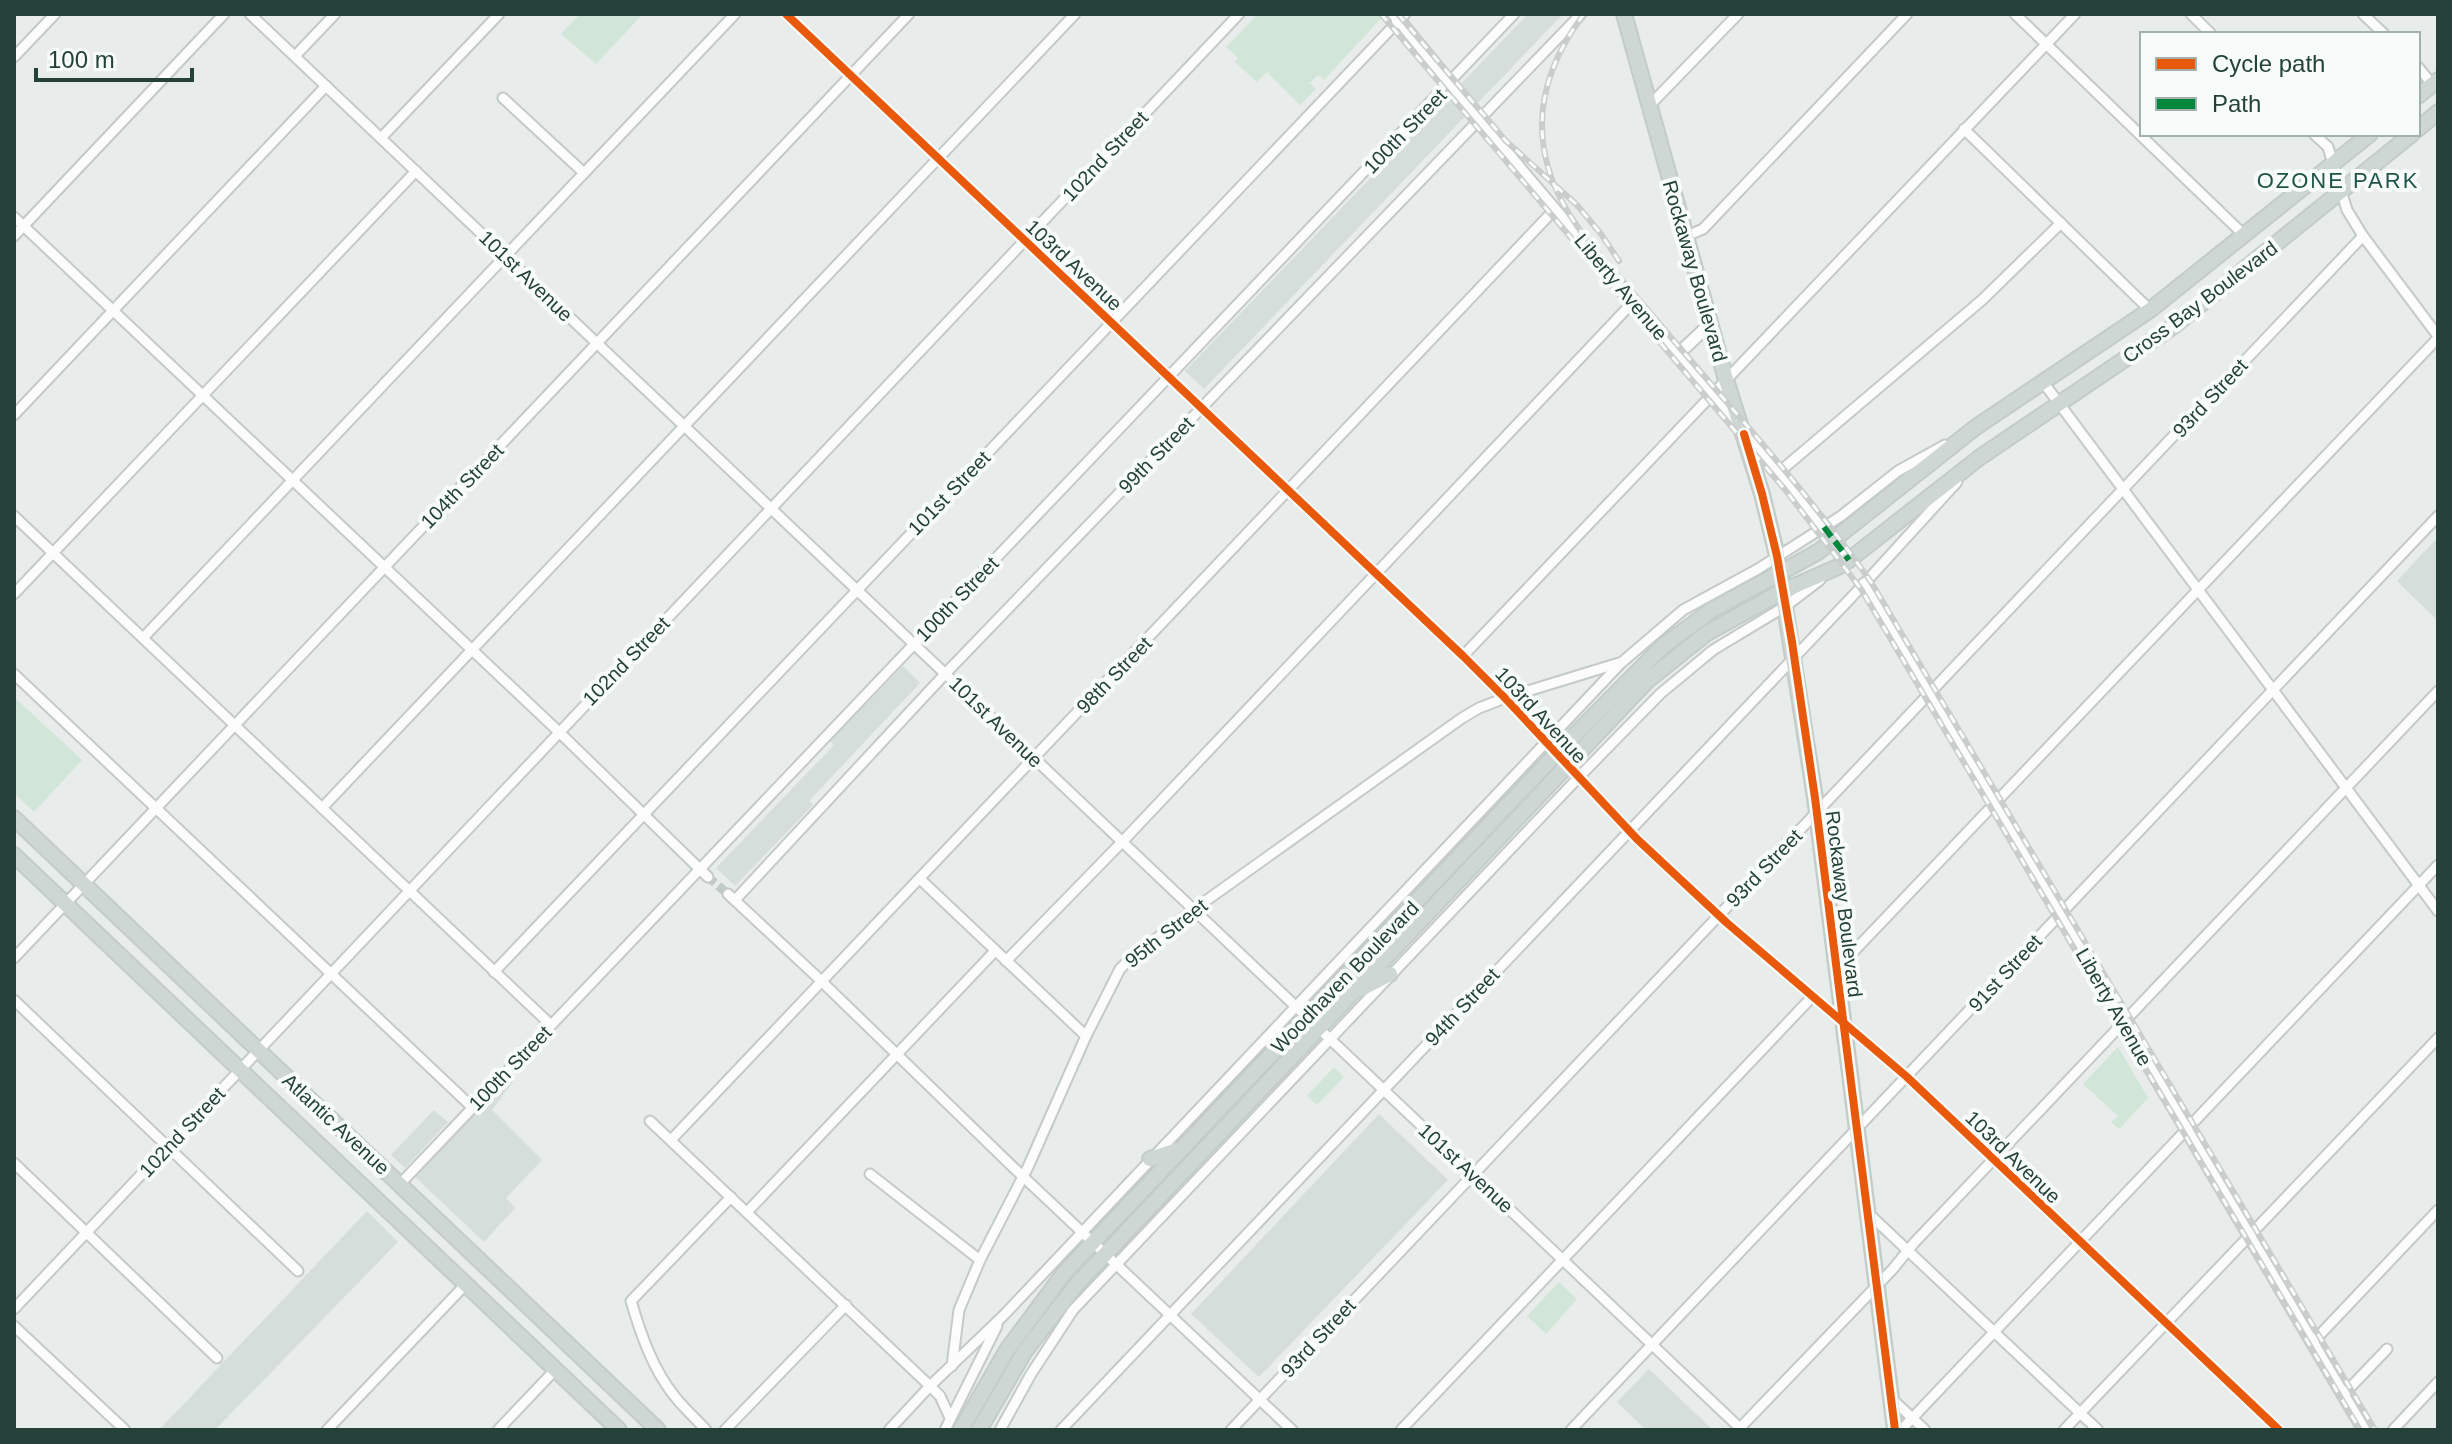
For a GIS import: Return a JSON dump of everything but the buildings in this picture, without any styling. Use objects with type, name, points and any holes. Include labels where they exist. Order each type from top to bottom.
[{"type":"main road","name":"Rockaway Boulevard","points":[[1624,14],[1726,380],[1762,494],[1777,556],[1816,813],[1895,1430]]},
{"type":"main road","points":[[2420,127],[2438,112]]},
{"type":"main road","name":"Cross Bay Boulevard","points":[[1780,574],[1834,540],[1976,427],[2150,310],[2368,136]]},
{"type":"main road","name":"Cross Bay Boulevard","points":[[1784,599],[1843,563],[1979,458],[2175,325],[2410,136]]},
{"type":"main road","name":"Woodhaven Boulevard","points":[[979,1430],[1007,1380],[1100,1246],[1182,1148],[1556,754],[1663,646],[1712,610],[1780,574]]},
{"type":"main road","name":"Woodhaven Boulevard","points":[[961,1430],[992,1374],[1052,1288],[1323,1034],[1350,995],[1573,772],[1647,681],[1707,633],[1784,599]]},
{"type":"main road","name":"Atlantic Avenue","points":[[14,818],[658,1430]]},
{"type":"main road","name":"Atlantic Avenue","points":[[14,855],[619,1430]]},
{"type":"main road","points":[[1350,995],[1390,974]]},
{"type":"main road","points":[[1150,1159],[1182,1148]]},
{"type":"street","points":[[14,57],[55,14]]},
{"type":"street","points":[[14,236],[224,14]]},
{"type":"street","name":"101st Avenue","points":[[250,14],[1740,1429]]},
{"type":"street","points":[[295,56],[335,14]]},
{"type":"street","points":[[381,138],[499,14]]},
{"type":"street","points":[[143,638],[735,14]]},
{"type":"street","name":"103rd Avenue","points":[[786,14],[1463,656],[1628,831],[1719,916],[1907,1077],[2279,1430]]},
{"type":"street","name":"104th Street","points":[[14,958],[909,14]]},
{"type":"street","points":[[322,808],[1075,14]]},
{"type":"street","name":"102nd Street","points":[[14,1309],[1239,14]]},
{"type":"street","name":"100th Street","points":[[400,1184],[551,1025],[704,873],[914,645],[1514,14]]},
{"type":"street","name":"99th Street","points":[[822,981],[731,897],[1581,14]]},
{"type":"street","points":[[1649,106],[1738,14]]},
{"type":"street","points":[[1687,236],[1703,229],[1907,14]]},
{"type":"street","points":[[2015,14],[2140,135]]},
{"type":"street","points":[[1463,656],[2075,14]]},
{"type":"street","points":[[2191,14],[2209,32]]},
{"type":"street","points":[[2363,14],[2382,32]]},
{"type":"street","name":"Liberty Avenue","points":[[1399,16],[1479,119],[1824,527],[1834,540],[1843,563]]},
{"type":"street","name":"101st Street","points":[[494,972],[1399,16]]},
{"type":"street","points":[[2420,69],[2435,82]]},
{"type":"street","points":[[14,415],[326,86]]},
{"type":"street","points":[[503,98],[584,173]]},
{"type":"street","points":[[1964,129],[2150,310]]},
{"type":"street","points":[[2141,136],[2243,234]]},
{"type":"street","points":[[1836,970],[2438,337],[2347,210],[2328,147],[2316,136]]},
{"type":"street","points":[[14,594],[416,171]]},
{"type":"street","name":"98th Street","points":[[671,1140],[1555,209]]},
{"type":"street","points":[[14,217],[704,873]]},
{"type":"street","points":[[1778,473],[1982,300],[2061,223]]},
{"type":"street","name":"93rd Street","points":[[1231,1430],[2363,236]]},
{"type":"street","points":[[1006,961],[1633,302]]},
{"type":"street","points":[[1677,355],[1710,324]]},
{"type":"street","points":[[2043,382],[2438,911]]},
{"type":"street","name":"Cross Bay Boulevard","points":[[1777,556],[1824,527],[1898,471],[1976,427]]},
{"type":"street","name":"Cross Bay Boulevard","points":[[1864,584],[1979,458]]},
{"type":"street","points":[[14,516],[551,1025]]},
{"type":"street","name":"91st Street","points":[[1571,1430],[2438,516]]},
{"type":"street","name":"Woodhaven Boulevard","points":[[952,1366],[1003,1316],[1621,663],[1683,610],[1777,556]]},
{"type":"street","name":"Liberty Avenue","points":[[1864,584],[2364,1430]]},
{"type":"street","name":"94th Street","points":[[1061,1430],[1864,584]]},
{"type":"street","name":"95th Street","points":[[952,1366],[959,1310],[980,1260],[1120,969],[1193,910],[1445,729],[1479,708],[1621,663]]},
{"type":"street","points":[[14,674],[472,1107]]},
{"type":"street","points":[[1740,1429],[2438,691]]},
{"type":"street","name":"Woodhaven Boulevard","points":[[1000,1430],[1031,1374],[1073,1310],[1323,1034],[1390,974],[1573,772]]},
{"type":"street","points":[[1901,1430],[2438,865]]},
{"type":"street","points":[[920,879],[1086,1036]]},
{"type":"street","points":[[748,1211],[995,951]]},
{"type":"street","points":[[822,981],[1292,1430]]},
{"type":"street","points":[[1401,1430],[1812,997]]},
{"type":"street","points":[[14,1000],[298,1271]]},
{"type":"street","points":[[2064,1430],[2438,1038]]},
{"type":"street","points":[[650,1121],[930,1386],[940,1396],[950,1418]]},
{"type":"street","points":[[14,1163],[217,1358]]},
{"type":"street","points":[[870,1174],[980,1260]]},
{"type":"street","points":[[706,1430],[665,1382],[640,1333],[631,1301],[731,1197]]},
{"type":"street","points":[[2312,1343],[2438,1210]]},
{"type":"street","points":[[1865,1211],[1909,1249],[2098,1430]]},
{"type":"street","points":[[327,1430],[466,1284]]},
{"type":"street","points":[[725,1430],[846,1305]]},
{"type":"street","name":"Woodhaven Boulevard","points":[[945,1430],[1003,1316]]},
{"type":"street","points":[[14,1326],[125,1430]]},
{"type":"street","points":[[2343,1395],[2387,1349]]},
{"type":"street","points":[[889,1430],[952,1366]]},
{"type":"street","points":[[498,1430],[556,1369]]},
{"type":"street","points":[[2393,1430],[2438,1382]]},
{"type":"street","points":[[1891,1398],[1925,1430]]},
{"type":"shaded area","points":[[1528,14],[1563,14],[1204,389],[1185,371]]},
{"type":"shaded area","points":[[2438,537],[2438,621],[2397,581]]},
{"type":"shaded area","points":[[903,666],[920,683],[809,801],[813,805],[735,886],[716,868],[834,745],[830,741]]},
{"type":"shaded area","points":[[507,1077],[513,1082],[492,1110],[542,1160],[506,1198],[515,1208],[484,1242],[414,1176]]},
{"type":"shaded area","points":[[434,1110],[448,1122],[405,1168],[391,1155]]},
{"type":"shaded area","points":[[1379,1114],[1448,1180],[1259,1377],[1191,1314]]},
{"type":"shaded area","points":[[367,1211],[398,1242],[215,1430],[159,1430]]},
{"type":"shaded area","points":[[1649,1369],[1713,1430],[1646,1430],[1617,1402]]},
{"type":"green space","points":[[580,14],[643,14],[596,64],[561,34]]},
{"type":"green space","points":[[1258,14],[1383,16],[1324,80],[1318,75],[1310,83],[1316,89],[1300,105],[1267,72],[1257,82],[1235,62],[1238,58],[1226,47]]},
{"type":"green space","points":[[14,697],[82,760],[34,812],[14,793]]},
{"type":"green space","points":[[2118,1047],[2148,1098],[2119,1129],[2111,1122],[2118,1116],[2083,1084]]},
{"type":"green space","points":[[1334,1067],[1344,1077],[1317,1105],[1307,1096]]},
{"type":"green space","points":[[1559,1282],[1577,1299],[1546,1334],[1527,1316]]},
{"type":"tunnel","points":[[708,877],[728,894]]},
{"type":"railway","points":[[1381,14],[1787,492],[1861,589],[2360,1430]]},
{"type":"railway","points":[[1398,14],[1506,141],[1577,205],[1619,261]]},
{"type":"railway","points":[[1584,14],[1553,67],[1543,106],[1542,126],[1548,167],[1566,208],[1592,246],[1792,479],[1871,582],[2375,1430]]},
{"type":"marked path","points":[[1824,527],[1849,560]]},
{"type":"cycle path","points":[[786,14],[1463,656],[1637,839],[1727,923],[1907,1077],[2279,1430]]},
{"type":"cycle path","points":[[1744,434],[1777,556],[1792,642],[1815,798],[1895,1430]]},
{"type":"district","name":"OZONE PARK","points":[[2338,180]]}]
